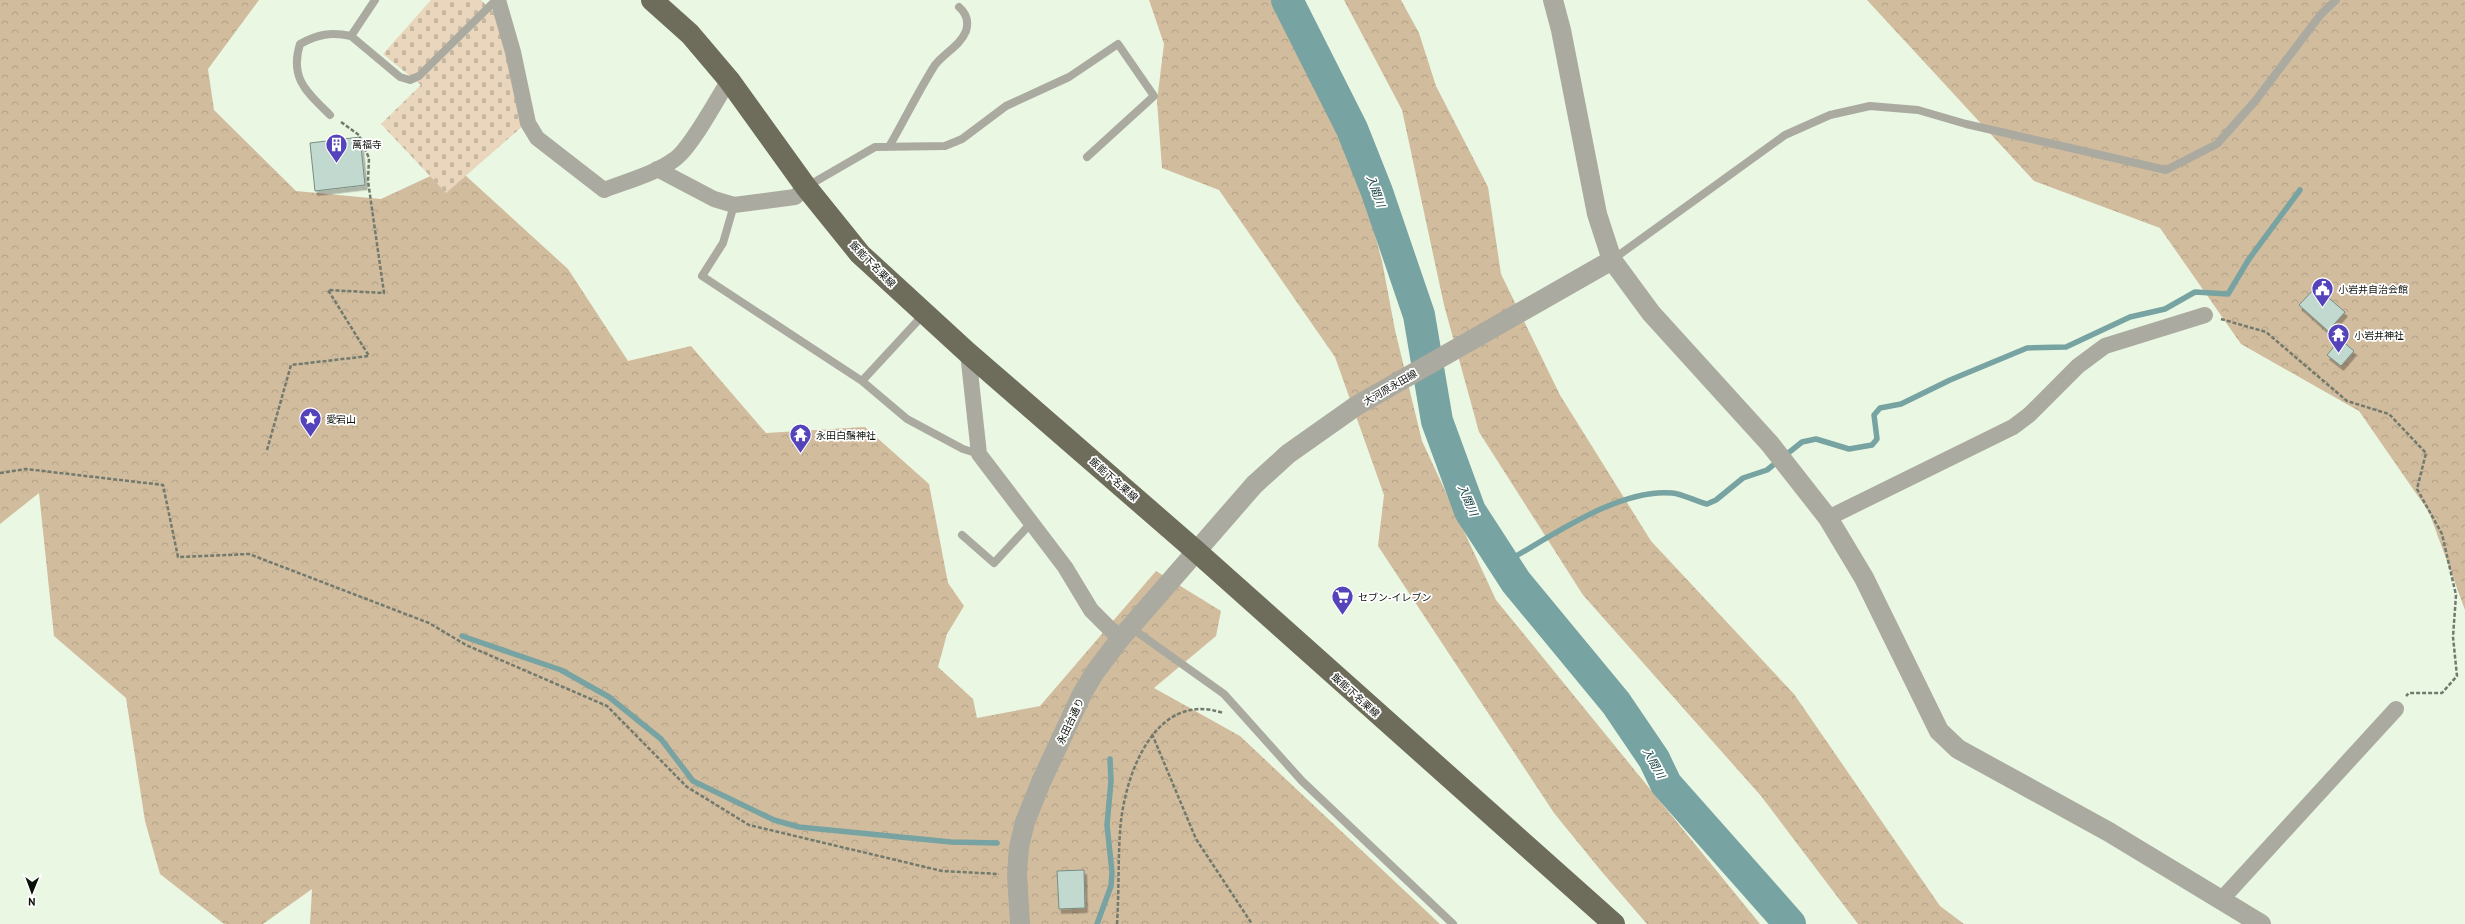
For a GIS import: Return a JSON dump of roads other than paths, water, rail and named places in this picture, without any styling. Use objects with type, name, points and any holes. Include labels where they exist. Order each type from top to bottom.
[{"type":"main road","name":"飯能下名栗線","points":[[652,0],[690,34],[729,80],[806,187],[860,254],[968,353],[1196,551],[1614,924]]},
{"type":"street","points":[[497,0],[513,52],[528,123],[537,138],[604,190],[657,169],[676,158],[696,132],[729,80]]},
{"type":"street","points":[[1554,0],[1597,214],[1612,260],[1651,313],[1770,444],[1828,518],[1864,578],[1931,720],[1949,743],[2109,832],[2261,924]]},
{"type":"street","points":[[657,169],[714,199],[734,205],[795,197],[806,187]]},
{"type":"street","name":"大河原永田線","points":[[1196,551],[1254,485],[1288,454],[1356,406],[1612,260]]},
{"type":"street","points":[[1828,518],[2013,427],[2029,416],[2078,366],[2105,346],[2205,315]]},
{"type":"street","points":[[968,353],[980,454],[1065,567],[1091,610],[1125,633]]},
{"type":"street","name":"永田台通り","points":[[1020,924],[1016,874],[1019,847],[1025,822],[1041,782],[1082,694],[1095,672],[1125,633],[1196,551]]},
{"type":"street","points":[[2221,900],[2396,709]]},
{"type":"lane","points":[[350,36],[375,0]]},
{"type":"lane","points":[[330,116],[302,87],[296,56],[300,44],[315,36],[334,33],[350,36],[400,77],[410,80],[419,76],[497,0]]},
{"type":"lane","points":[[1612,260],[1785,135],[1830,114],[1870,106],[1918,110],[1966,124],[2166,170],[2217,144],[2256,100],[2321,14],[2336,0]]},
{"type":"lane","points":[[890,145],[936,64],[962,38],[966,31],[968,23],[965,12],[959,7]]},
{"type":"lane","points":[[806,187],[859,154],[875,147],[890,145],[945,146],[962,139],[1006,106],[1069,77],[1118,44],[1154,96],[1087,157]]},
{"type":"lane","points":[[734,205],[723,243],[702,276],[862,380],[907,419],[963,449],[980,454]]},
{"type":"lane","points":[[862,380],[925,314]]},
{"type":"lane","points":[[962,535],[994,564],[1032,522]]},
{"type":"lane","points":[[1125,633],[1224,694],[1302,781],[1453,924]]},
{"type":"waterway","name":"入間川","points":[[1287,0],[1352,129],[1377,192],[1419,315],[1437,421],[1470,511],[1516,582],[1616,703],[1654,759],[1666,784],[1790,924]]},
{"type":"waterway","points":[[1504,563],[1585,517],[1607,506],[1629,498],[1651,494],[1672,493],[1707,504],[1716,500],[1743,478],[1767,470],[1802,442],[1816,439],[1849,449],[1872,445],[1877,439],[1874,415],[1880,408],[1901,404],[1950,380],[2027,348],[2066,347],[2130,317],[2165,309],[2195,292],[2228,294],[2249,259],[2300,190]]},
{"type":"waterway","points":[[462,636],[561,670],[609,697],[661,739],[693,781],[774,820],[799,827],[951,842],[997,843]]},
{"type":"waterway","points":[[1097,924],[1111,886],[1112,872],[1107,825],[1111,781],[1110,759]]},
{"type":"place","name":"萬福寺","points":[[337,164]]},
{"type":"place","name":"小岩井自治会館","points":[[2322,308]]},
{"type":"place","name":"小岩井神社","points":[[2339,354]]},
{"type":"place","name":"愛宕山","points":[[310,438]]},
{"type":"place","name":"永田白鬚神社","points":[[800,454]]},
{"type":"place","name":"セブン-イレブン","points":[[1343,616]]}]
